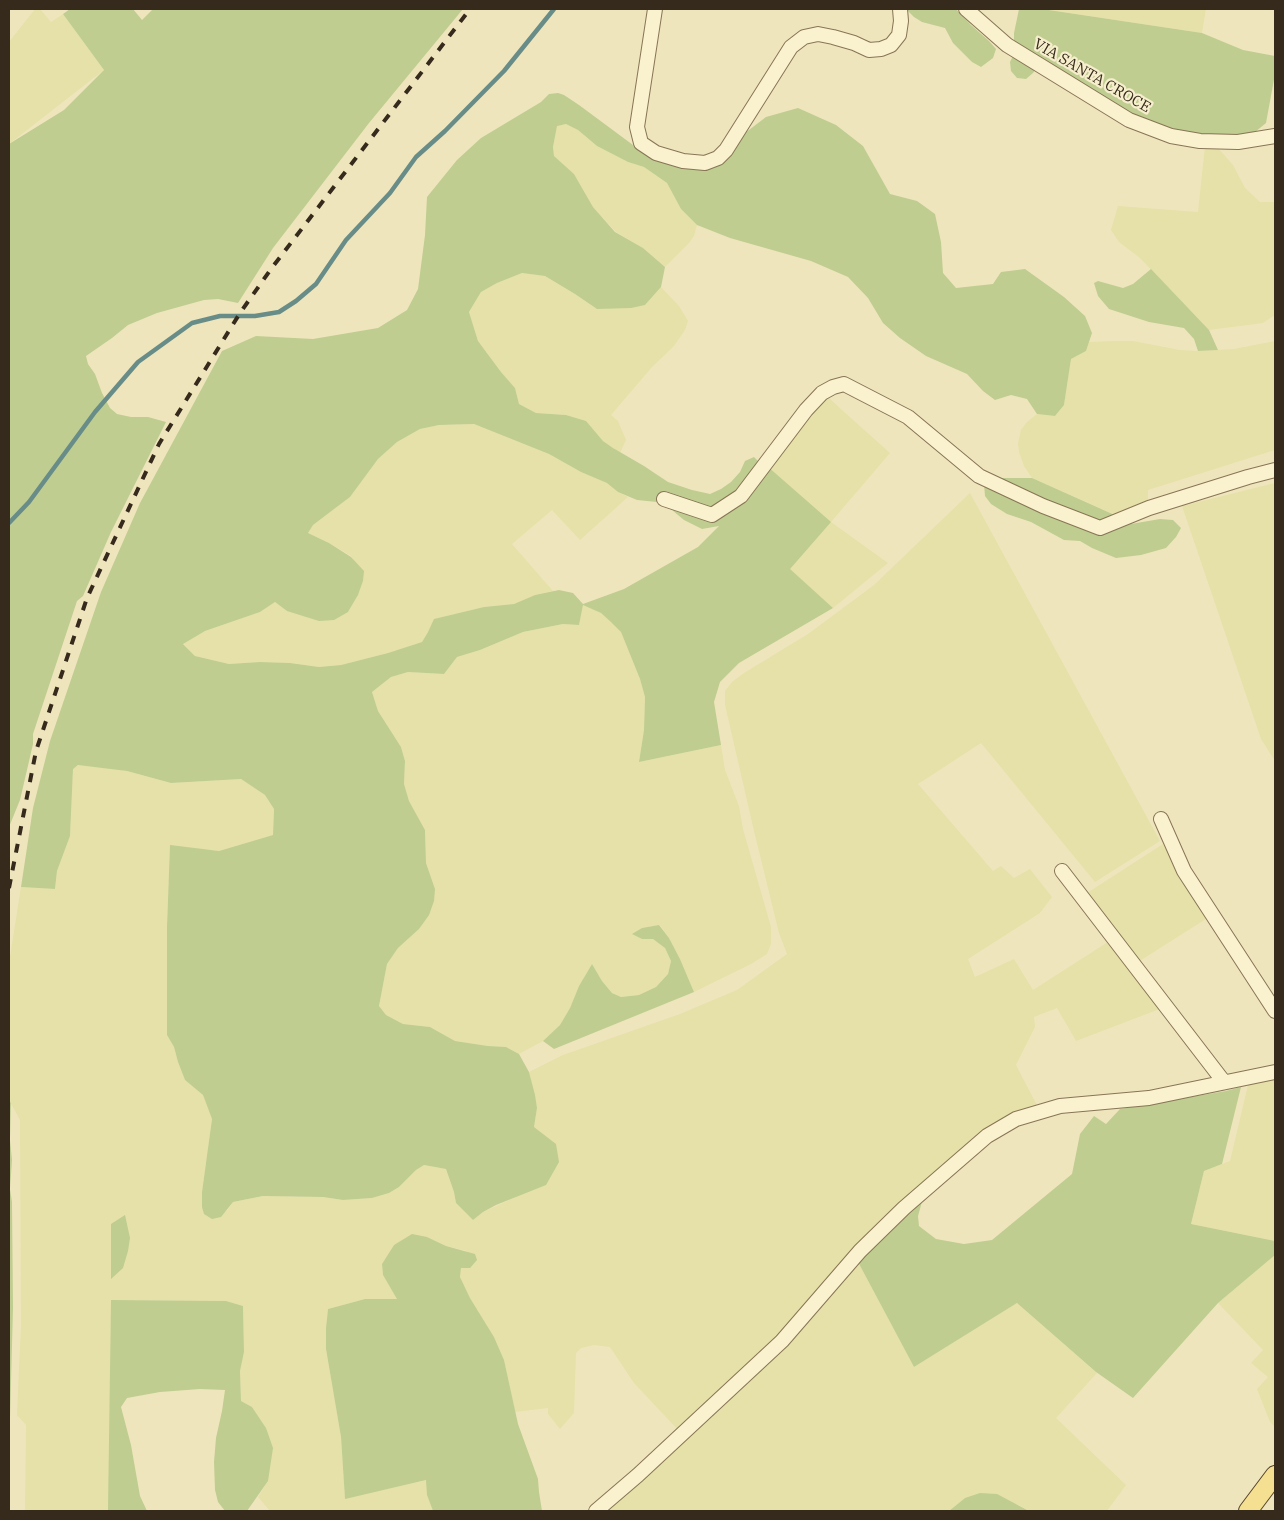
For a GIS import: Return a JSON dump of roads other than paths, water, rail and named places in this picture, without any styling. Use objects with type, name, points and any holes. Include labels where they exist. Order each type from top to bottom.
[{"type":"main road","points":[[1248,1511],[1275,1475]]},
{"type":"street","points":[[655,9],[637,127],[641,143],[656,153],[683,161],[705,162],[718,158],[726,150],[791,47],[804,36],[818,34],[854,43],[869,50],[882,50],[891,45],[899,35],[900,9]]},
{"type":"street","name":"VIA SANTA CROCE","points":[[966,9],[1007,45],[1129,120],[1171,136],[1200,142],[1238,142],[1275,136]]},
{"type":"street","points":[[664,499],[712,515],[741,496],[806,410],[822,393],[844,384],[908,417],[979,476],[1043,506],[1100,528],[1149,508],[1248,476],[1275,470]]},
{"type":"street","points":[[1161,819],[1184,871],[1275,1011]]},
{"type":"street","points":[[1062,871],[1224,1082]]},
{"type":"street","points":[[596,1511],[638,1475],[782,1341],[860,1251],[904,1208],[987,1136],[1016,1119],[1060,1106],[1150,1098],[1275,1072]]},
{"type":"waterway","points":[[9,523],[29,502],[95,412],[138,362],[192,323],[220,316],[255,316],[279,312],[316,284],[346,240],[390,193],[416,157],[445,131],[504,71],[554,9]]},
{"type":"railway","points":[[9,888],[36,751],[87,598],[159,444],[240,313],[271,269],[470,9]]}]
